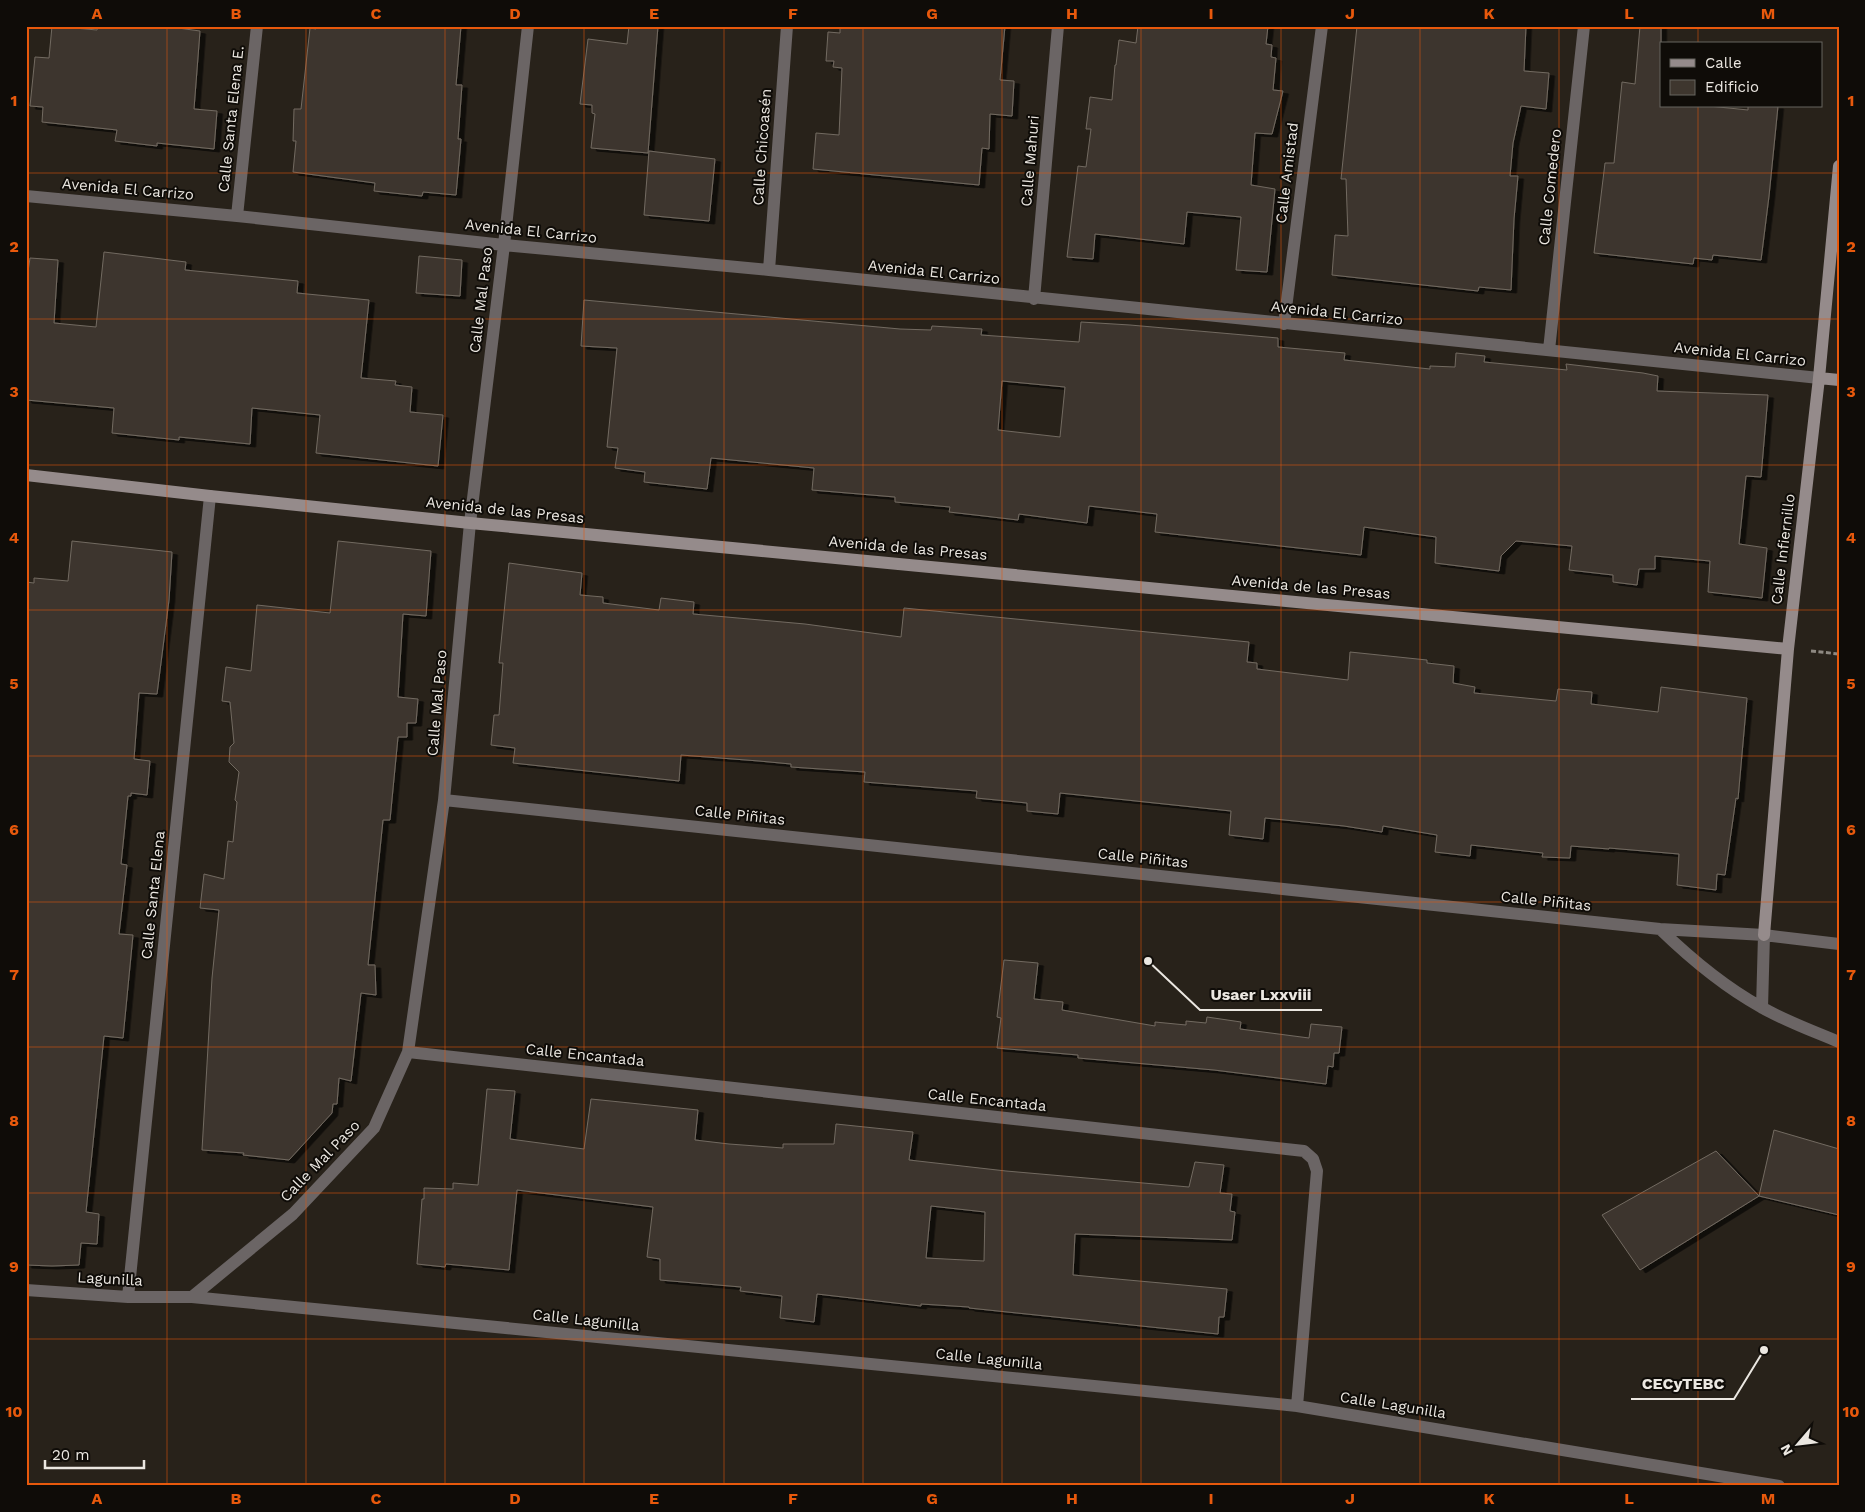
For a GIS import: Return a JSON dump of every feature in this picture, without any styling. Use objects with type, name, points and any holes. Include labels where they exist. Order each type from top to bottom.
[{"type":"street","name":"Calle Santa Elena E.","points":[[237,216],[257,26]]},
{"type":"street","name":"Calle Mal Paso","points":[[192,1297],[292,1214],[374,1128],[408,1052],[444,800],[470,523],[504,245],[528,26]]},
{"type":"street","name":"Calle Chicoasén","points":[[769,270],[787,26]]},
{"type":"street","name":"Calle Mahuri","points":[[1034,299],[1058,26]]},
{"type":"street","name":"Calle Amistad","points":[[1284,324],[1322,26]]},
{"type":"street","name":"Calle Comedero","points":[[1549,350],[1584,26]]},
{"type":"street","name":"Calle Infiernillo","points":[[1764,935],[1788,649],[1819,378],[1839,166]]},
{"type":"street","name":"Avenida El Carrizo","points":[[26,196],[1839,380]]},
{"type":"street","name":"Avenida de las Presas","points":[[26,475],[470,523],[1788,649]]},
{"type":"street","name":"Calle Santa Elena","points":[[128,1297],[210,496]]},
{"type":"street","name":"Calle Piñitas","points":[[444,800],[1660,929],[1764,935],[1839,944]]},
{"type":"street","points":[[1660,929],[1699,966],[1728,987],[1762,1008],[1839,1042]]},
{"type":"street","points":[[1762,1008],[1764,935]]},
{"type":"street","name":"Calle Encantada","points":[[408,1052],[1304,1151],[1313,1160],[1317,1170],[1297,1406]]},
{"type":"street","name":"Lagunilla","points":[[26,1290],[128,1297],[192,1297]]},
{"type":"street","name":"Calle Lagunilla","points":[[192,1297],[1297,1406],[1780,1486]]},
{"type":"building","points":[[52,26],[97,30],[98,26],[177,26],[178,28],[200,31],[194,109],[217,111],[214,149],[157,143],[157,146],[115,141],[117,130],[42,122],[43,107],[30,106],[35,57],[49,58]]},
{"type":"building","points":[[317,26],[461,26],[456,85],[462,85],[458,139],[461,139],[456,195],[423,192],[422,196],[374,191],[375,183],[293,172],[296,141],[293,141],[294,109],[301,109],[310,28],[316,29]]},
{"type":"building","points":[[629,26],[658,26],[648,153],[591,148],[595,114],[592,113],[592,105],[580,104],[588,39],[627,44]]},
{"type":"building","points":[[840,26],[1005,26],[1000,80],[1014,81],[1012,116],[990,114],[989,149],[982,148],[979,185],[813,169],[816,133],[839,135],[842,68],[833,67],[834,61],[826,61],[828,32],[840,33]]},
{"type":"building","points":[[1138,26],[1268,26],[1266,44],[1272,45],[1271,57],[1276,58],[1273,90],[1283,91],[1272,134],[1255,133],[1251,185],[1275,189],[1267,272],[1236,270],[1241,217],[1187,212],[1184,244],[1095,234],[1093,259],[1067,257],[1078,166],[1086,167],[1091,129],[1086,129],[1090,97],[1112,100],[1119,40],[1136,43]]},
{"type":"building","points":[[1357,26],[1526,26],[1524,71],[1549,73],[1546,109],[1521,106],[1513,143],[1510,176],[1518,176],[1511,290],[1479,287],[1478,291],[1332,275],[1335,235],[1348,236],[1346,179],[1341,179]]},
{"type":"building","points":[[1640,26],[1661,26],[1660,108],[1728,108],[1748,110],[1748,108],[1778,108],[1761,260],[1713,255],[1712,260],[1694,258],[1693,264],[1594,253],[1605,163],[1614,163],[1622,82],[1635,84]]},
{"type":"building","points":[[649,151],[715,159],[709,221],[644,215]]},
{"type":"building","points":[[104,252],[186,262],[185,270],[298,281],[297,293],[369,300],[361,378],[396,381],[395,385],[412,387],[410,412],[443,415],[438,466],[316,453],[320,415],[252,408],[250,444],[179,437],[179,440],[112,433],[114,408],[26,400],[26,285],[30,258],[58,260],[54,323],[96,327]]},
{"type":"building","points":[[419,256],[462,260],[460,296],[416,293]]},
{"type":"building","points":[[584,300],[900,329],[931,330],[932,326],[982,329],[981,335],[1079,342],[1081,322],[1130,325],[1278,338],[1278,347],[1345,353],[1344,360],[1430,369],[1430,366],[1455,367],[1456,353],[1485,356],[1484,362],[1567,370],[1566,364],[1643,373],[1658,376],[1657,391],[1768,395],[1761,477],[1746,476],[1739,544],[1767,548],[1762,598],[1708,592],[1710,561],[1655,556],[1655,569],[1639,569],[1637,585],[1613,582],[1613,575],[1569,570],[1572,546],[1516,541],[1501,556],[1499,571],[1435,563],[1436,537],[1364,527],[1361,555],[1155,532],[1157,514],[1089,506],[1087,523],[1019,514],[1018,520],[949,512],[950,507],[895,502],[895,497],[812,490],[814,468],[711,458],[707,489],[644,482],[645,472],[615,468],[618,448],[607,447],[617,348],[581,346]],"holes":[[[1002,381],[1065,387],[1060,437],[998,430]]]},
{"type":"building","points":[[72,541],[172,552],[169,600],[157,694],[139,693],[134,759],[150,761],[147,795],[131,793],[131,796],[128,796],[121,864],[127,865],[119,934],[133,935],[123,1038],[104,1036],[86,1212],[99,1214],[97,1244],[81,1243],[79,1265],[26,1265],[26,582],[34,583],[34,578],[68,581]]},
{"type":"building","points":[[338,541],[431,551],[426,616],[403,614],[398,697],[418,699],[416,723],[407,723],[407,737],[398,737],[390,820],[383,820],[368,965],[375,965],[376,995],[361,993],[351,1081],[339,1078],[337,1104],[333,1104],[332,1113],[289,1160],[243,1155],[244,1153],[202,1150],[212,978],[219,910],[200,908],[204,874],[224,879],[228,841],[233,842],[237,802],[235,800],[239,772],[229,762],[230,747],[234,743],[230,702],[222,701],[226,667],[251,671],[257,605],[330,613]]},
{"type":"building","points":[[509,563],[582,573],[580,595],[603,597],[603,603],[659,610],[661,598],[694,602],[693,614],[805,624],[901,637],[904,608],[1249,642],[1247,662],[1257,663],[1257,669],[1348,680],[1350,652],[1427,660],[1427,663],[1454,666],[1453,683],[1475,687],[1474,693],[1556,701],[1558,689],[1592,692],[1591,704],[1658,712],[1661,687],[1747,698],[1738,799],[1736,798],[1725,875],[1717,874],[1716,890],[1677,885],[1679,854],[1609,848],[1571,846],[1570,858],[1542,857],[1543,853],[1471,845],[1470,856],[1435,852],[1437,835],[1383,826],[1382,832],[1265,818],[1263,839],[1229,835],[1231,811],[1060,793],[1058,814],[1027,811],[1027,803],[976,798],[977,791],[864,782],[865,772],[791,767],[791,764],[759,761],[681,755],[679,781],[513,763],[515,748],[491,745],[494,715],[499,715],[503,663],[499,663]]},
{"type":"building","points":[[1004,960],[1038,963],[1034,999],[1063,1002],[1062,1010],[1155,1026],[1155,1022],[1186,1025],[1186,1021],[1206,1023],[1207,1017],[1241,1022],[1240,1029],[1309,1038],[1311,1024],[1342,1027],[1339,1053],[1334,1053],[1333,1067],[1328,1066],[1326,1084],[1214,1070],[1078,1058],[1078,1055],[997,1048],[1001,1018],[997,1017]]},
{"type":"building","points":[[487,1089],[515,1091],[510,1139],[584,1149],[591,1099],[698,1110],[695,1140],[729,1144],[783,1148],[783,1144],[834,1144],[836,1124],[913,1132],[909,1160],[1006,1171],[1189,1187],[1195,1162],[1224,1165],[1220,1193],[1232,1194],[1230,1211],[1235,1212],[1232,1240],[1075,1234],[1073,1275],[1227,1289],[1224,1317],[1219,1317],[1218,1334],[969,1307],[921,1304],[921,1306],[817,1294],[814,1322],[780,1318],[782,1296],[740,1291],[741,1287],[660,1280],[660,1259],[647,1257],[653,1207],[517,1190],[509,1270],[446,1264],[445,1267],[417,1264],[424,1188],[453,1189],[453,1183],[478,1185]],"holes":[[[931,1206],[985,1212],[984,1261],[926,1258]]]},
{"type":"building","points":[[1774,1130],[1839,1149],[1839,1215],[1759,1196]]},
{"type":"building","points":[[1716,1151],[1759,1196],[1640,1270],[1602,1215]]},
{"type":"place","name":"Usaer Lxxviii","points":[[1148,961]]},
{"type":"place","name":"CECyTEBC","points":[[1764,1350]]}]
